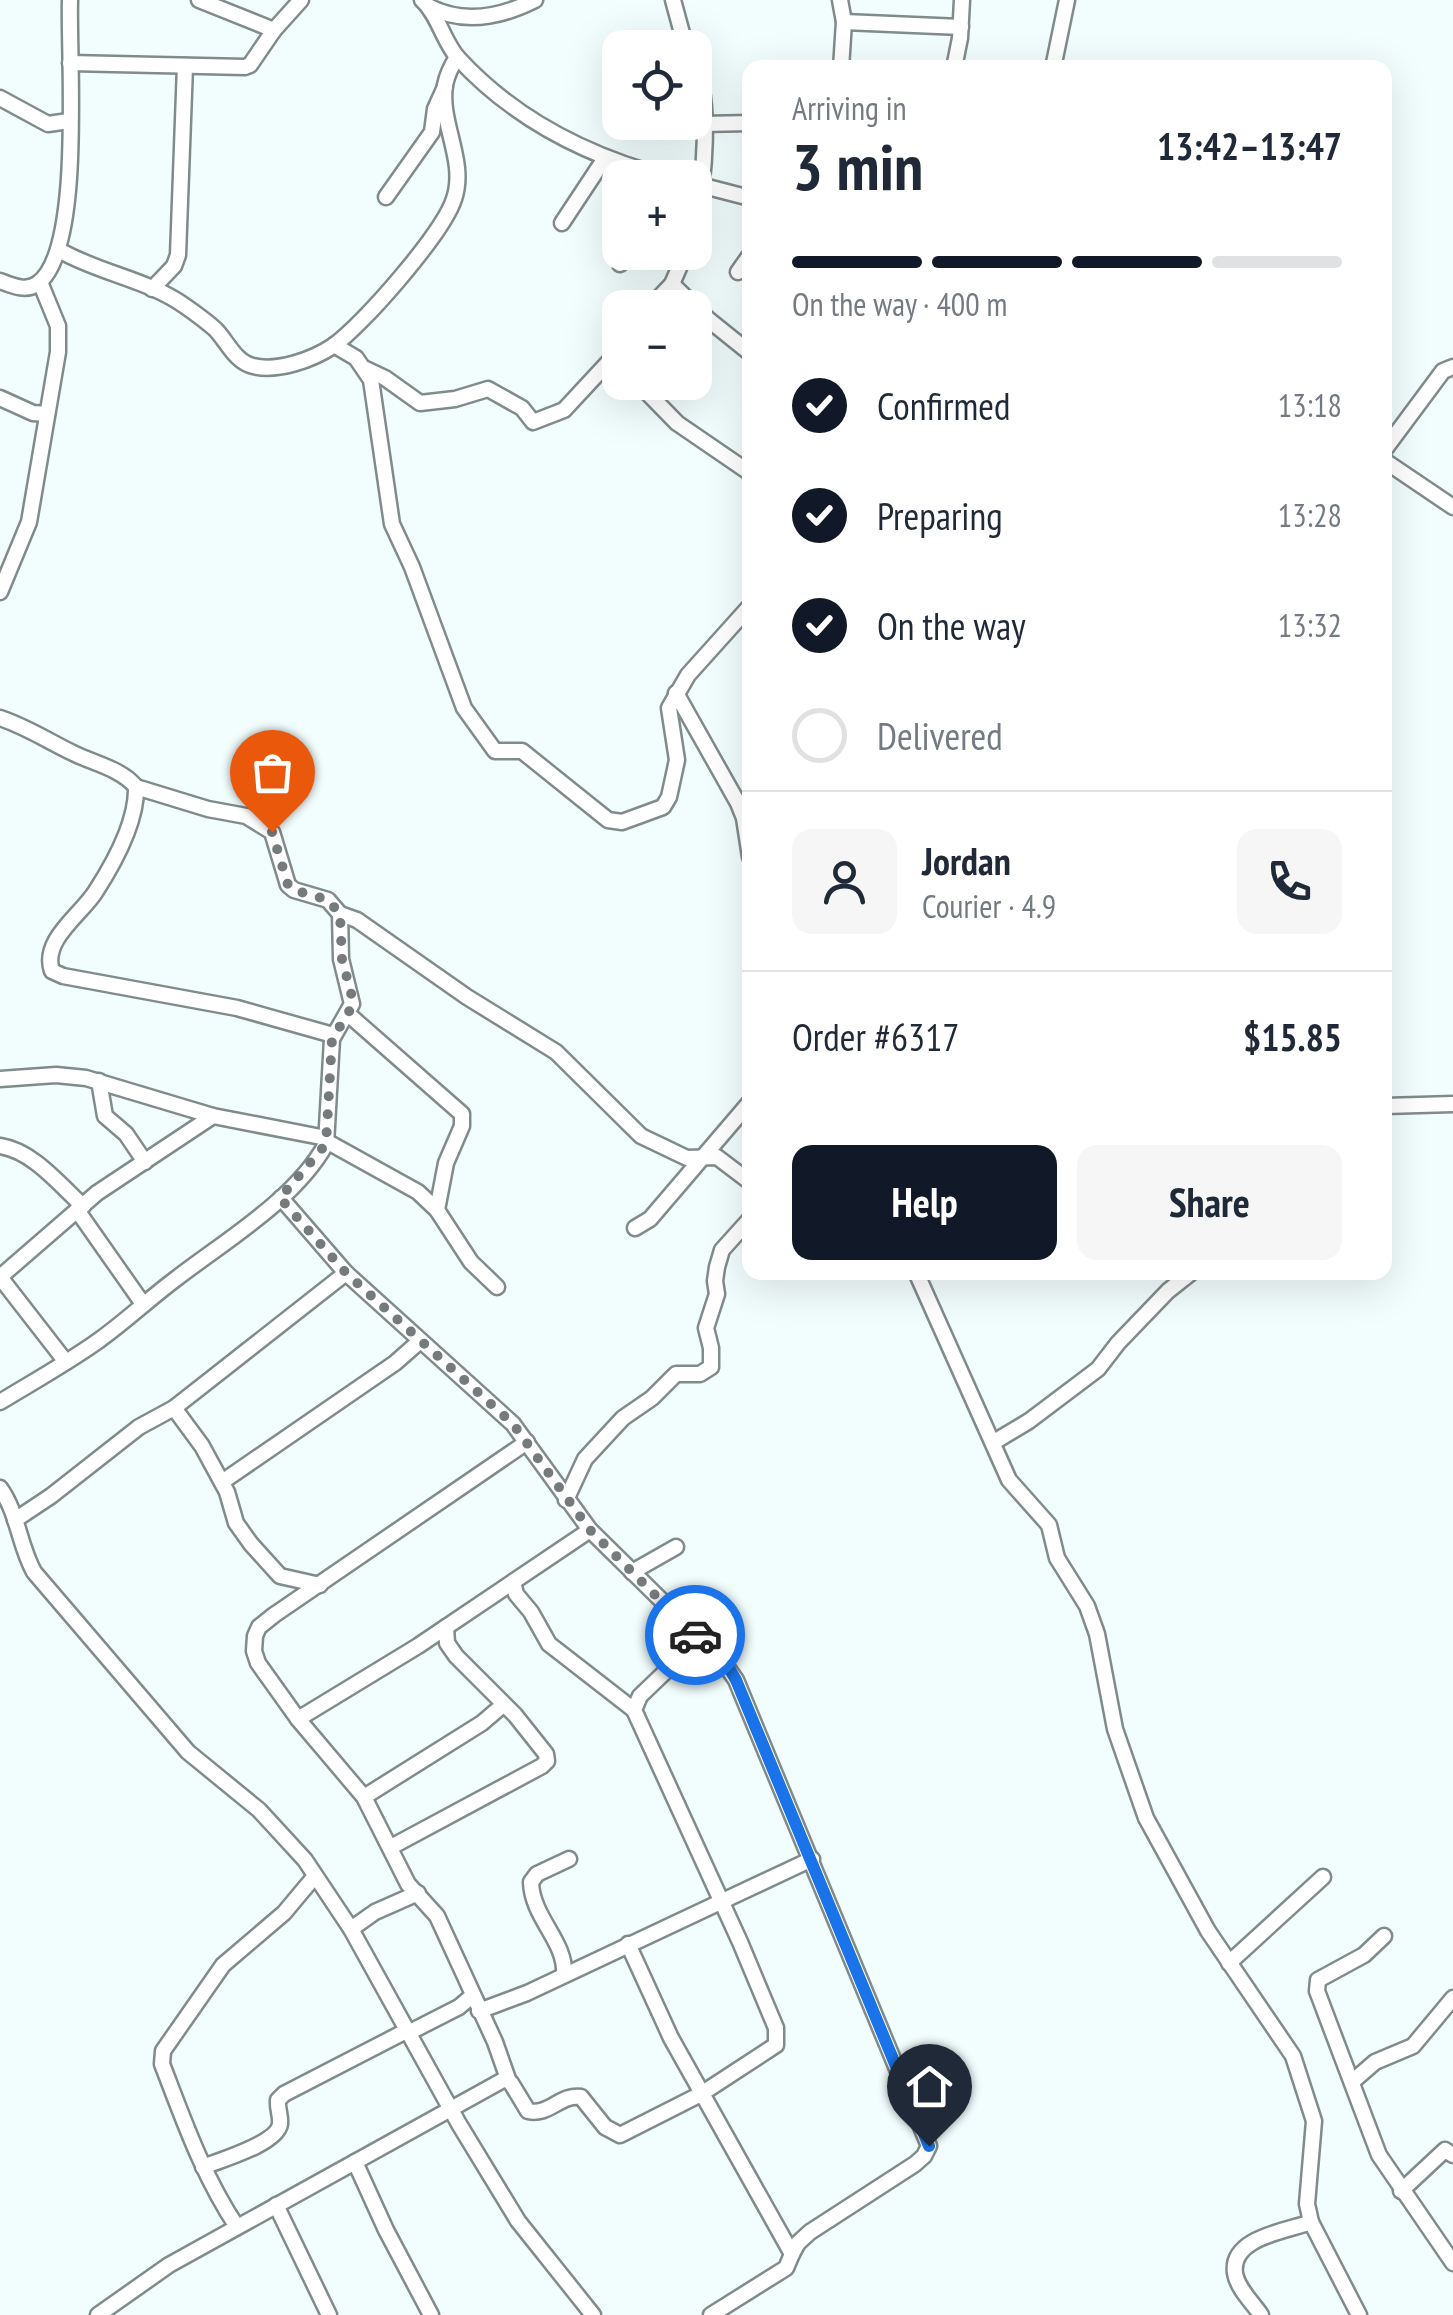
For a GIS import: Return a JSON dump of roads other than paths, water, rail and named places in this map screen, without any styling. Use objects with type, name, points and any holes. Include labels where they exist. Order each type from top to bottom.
[{"type":"street","points":[[0,281],[26,288],[40,282],[59,250],[66,213],[70,0]]},
{"type":"street","points":[[199,0],[274,30]]},
{"type":"street","points":[[70,63],[238,68],[250,65],[301,0]]},
{"type":"street","points":[[425,3],[442,13],[490,16],[535,0]]},
{"type":"street","points":[[673,0],[681,30]]},
{"type":"street","points":[[840,0],[844,22],[842,60]]},
{"type":"street","points":[[955,60],[962,0]]},
{"type":"street","points":[[1055,60],[1067,0]]},
{"type":"street","points":[[425,3],[456,56],[529,119],[608,160]]},
{"type":"street","points":[[844,22],[960,27]]},
{"type":"street","points":[[386,196],[429,137],[434,109],[456,56]]},
{"type":"street","points":[[152,289],[174,266],[178,255],[185,66]]},
{"type":"street","points":[[59,250],[78,261],[165,293],[202,319],[242,362],[252,366],[283,366],[318,354],[334,345],[402,272],[454,201],[458,172],[445,87]]},
{"type":"street","points":[[0,98],[48,124],[69,121]]},
{"type":"street","points":[[712,124],[742,123]]},
{"type":"street","points":[[562,223],[605,158]]},
{"type":"street","points":[[712,188],[742,196]]},
{"type":"street","points":[[738,272],[742,267]]},
{"type":"street","points":[[666,290],[678,270]]},
{"type":"street","points":[[0,592],[29,522],[59,336],[40,282]]},
{"type":"street","points":[[672,284],[676,290]]},
{"type":"street","points":[[712,329],[742,348]]},
{"type":"street","points":[[334,345],[420,404],[493,391],[522,408],[533,422],[564,410],[602,372]]},
{"type":"street","points":[[1392,440],[1443,371],[1453,366]]},
{"type":"street","points":[[366,369],[372,380],[392,524],[464,708],[490,748],[498,752],[522,751],[608,820],[630,820],[663,807],[677,760],[669,708],[688,675],[742,615]]},
{"type":"street","points":[[0,398],[32,414],[47,414]]},
{"type":"street","points":[[655,400],[677,423],[742,468]]},
{"type":"street","points":[[1392,467],[1453,507]]},
{"type":"street","points":[[676,693],[742,813]]},
{"type":"street","points":[[0,718],[117,772],[136,788],[246,816],[267,828],[276,838],[281,871],[294,890],[328,900],[340,914],[357,920],[466,996],[556,1052],[641,1136],[688,1158],[717,1156],[742,1176]]},
{"type":"street","points":[[136,788],[117,854],[95,893],[56,942],[49,959],[52,971],[237,1008],[334,1035]]},
{"type":"street","points":[[0,1402],[66,1362],[236,1235],[280,1198],[320,1155],[326,1140],[334,1035],[348,1014],[352,997],[342,959],[340,914]]},
{"type":"street","points":[[348,1014],[462,1114],[462,1126],[446,1163],[437,1210]]},
{"type":"street","points":[[0,1079],[56,1075],[100,1081],[213,1116],[326,1140],[408,1185],[437,1210],[471,1262],[497,1286]]},
{"type":"street","points":[[100,1081],[104,1116],[126,1134],[145,1162]]},
{"type":"street","points":[[1392,1106],[1453,1104]]},
{"type":"street","points":[[636,1228],[650,1219],[742,1111]]},
{"type":"street","points":[[66,1362],[0,1277],[80,1208],[213,1116]]},
{"type":"street","points":[[0,1146],[36,1162],[80,1208],[144,1304]]},
{"type":"street","points":[[280,1198],[346,1273],[513,1424],[590,1530],[732,1672],[929,2146],[915,2164],[810,2232],[798,2243],[786,2268],[711,2315]]},
{"type":"street","points":[[566,1500],[584,1459],[624,1418],[676,1374],[700,1374],[711,1367],[706,1328],[717,1294],[717,1267],[722,1250],[742,1228]]},
{"type":"street","points":[[15,1520],[140,1428],[174,1408],[346,1273]]},
{"type":"street","points":[[920,1280],[1009,1480],[1050,1525],[1057,1558],[1083,1597],[1096,1634],[1109,1707],[1134,1792],[1185,1892],[1284,2040],[1311,2108],[1315,2131],[1307,2204],[1311,2222],[1359,2315]]},
{"type":"street","points":[[994,1442],[1098,1369],[1118,1343],[1181,1280]]},
{"type":"street","points":[[222,1482],[395,1363],[420,1341]]},
{"type":"street","points":[[174,1408],[222,1482],[236,1522],[280,1576],[320,1585]]},
{"type":"street","points":[[513,1582],[516,1594],[549,1644],[634,1710],[778,2037],[770,2051],[701,2094],[620,2135],[605,2126],[581,2097],[573,2096],[542,2112],[528,2110],[508,2079],[496,2042],[437,1916],[408,1884],[364,1797],[298,1719],[254,1651],[259,1627],[274,1615],[526,1442]]},
{"type":"street","points":[[0,1488],[12,1506],[25,1555],[34,1572],[188,1752],[259,1810],[315,1876],[351,1929],[451,2110],[531,2240],[593,2315]]},
{"type":"street","points":[[298,1719],[446,1627],[590,1530]]},
{"type":"street","points":[[632,1572],[676,1547]]},
{"type":"street","points":[[391,1848],[545,1764],[546,1754],[447,1643],[446,1627]]},
{"type":"street","points":[[634,1710],[640,1696],[688,1652],[688,1628]]},
{"type":"street","points":[[364,1797],[482,1723],[503,1705]]},
{"type":"street","points":[[564,1974],[564,1960],[542,1921],[531,1882],[537,1874],[568,1859]]},
{"type":"street","points":[[479,2011],[812,1859]]},
{"type":"street","points":[[237,2227],[202,2167],[162,2064],[163,2051],[223,1965],[284,1913],[315,1876]]},
{"type":"street","points":[[1229,1962],[1323,1877]]},
{"type":"street","points":[[351,1929],[375,1912],[418,1893]]},
{"type":"street","points":[[1384,1936],[1364,1954],[1316,1984],[1378,2155],[1453,2263]]},
{"type":"street","points":[[628,1944],[701,2094],[792,2254]]},
{"type":"street","points":[[202,2167],[273,2136],[280,2124],[278,2100],[284,2094],[459,2007],[472,1996]]},
{"type":"street","points":[[1352,2082],[1375,2062],[1413,2046],[1453,1998]]},
{"type":"street","points":[[98,2315],[150,2277],[508,2079]]},
{"type":"street","points":[[1401,2192],[1446,2150],[1453,2155]]},
{"type":"street","points":[[356,2162],[431,2315]]},
{"type":"street","points":[[276,2205],[328,2315]]},
{"type":"street","points":[[1261,2315],[1240,2286],[1236,2263],[1252,2242],[1311,2222]]}]
